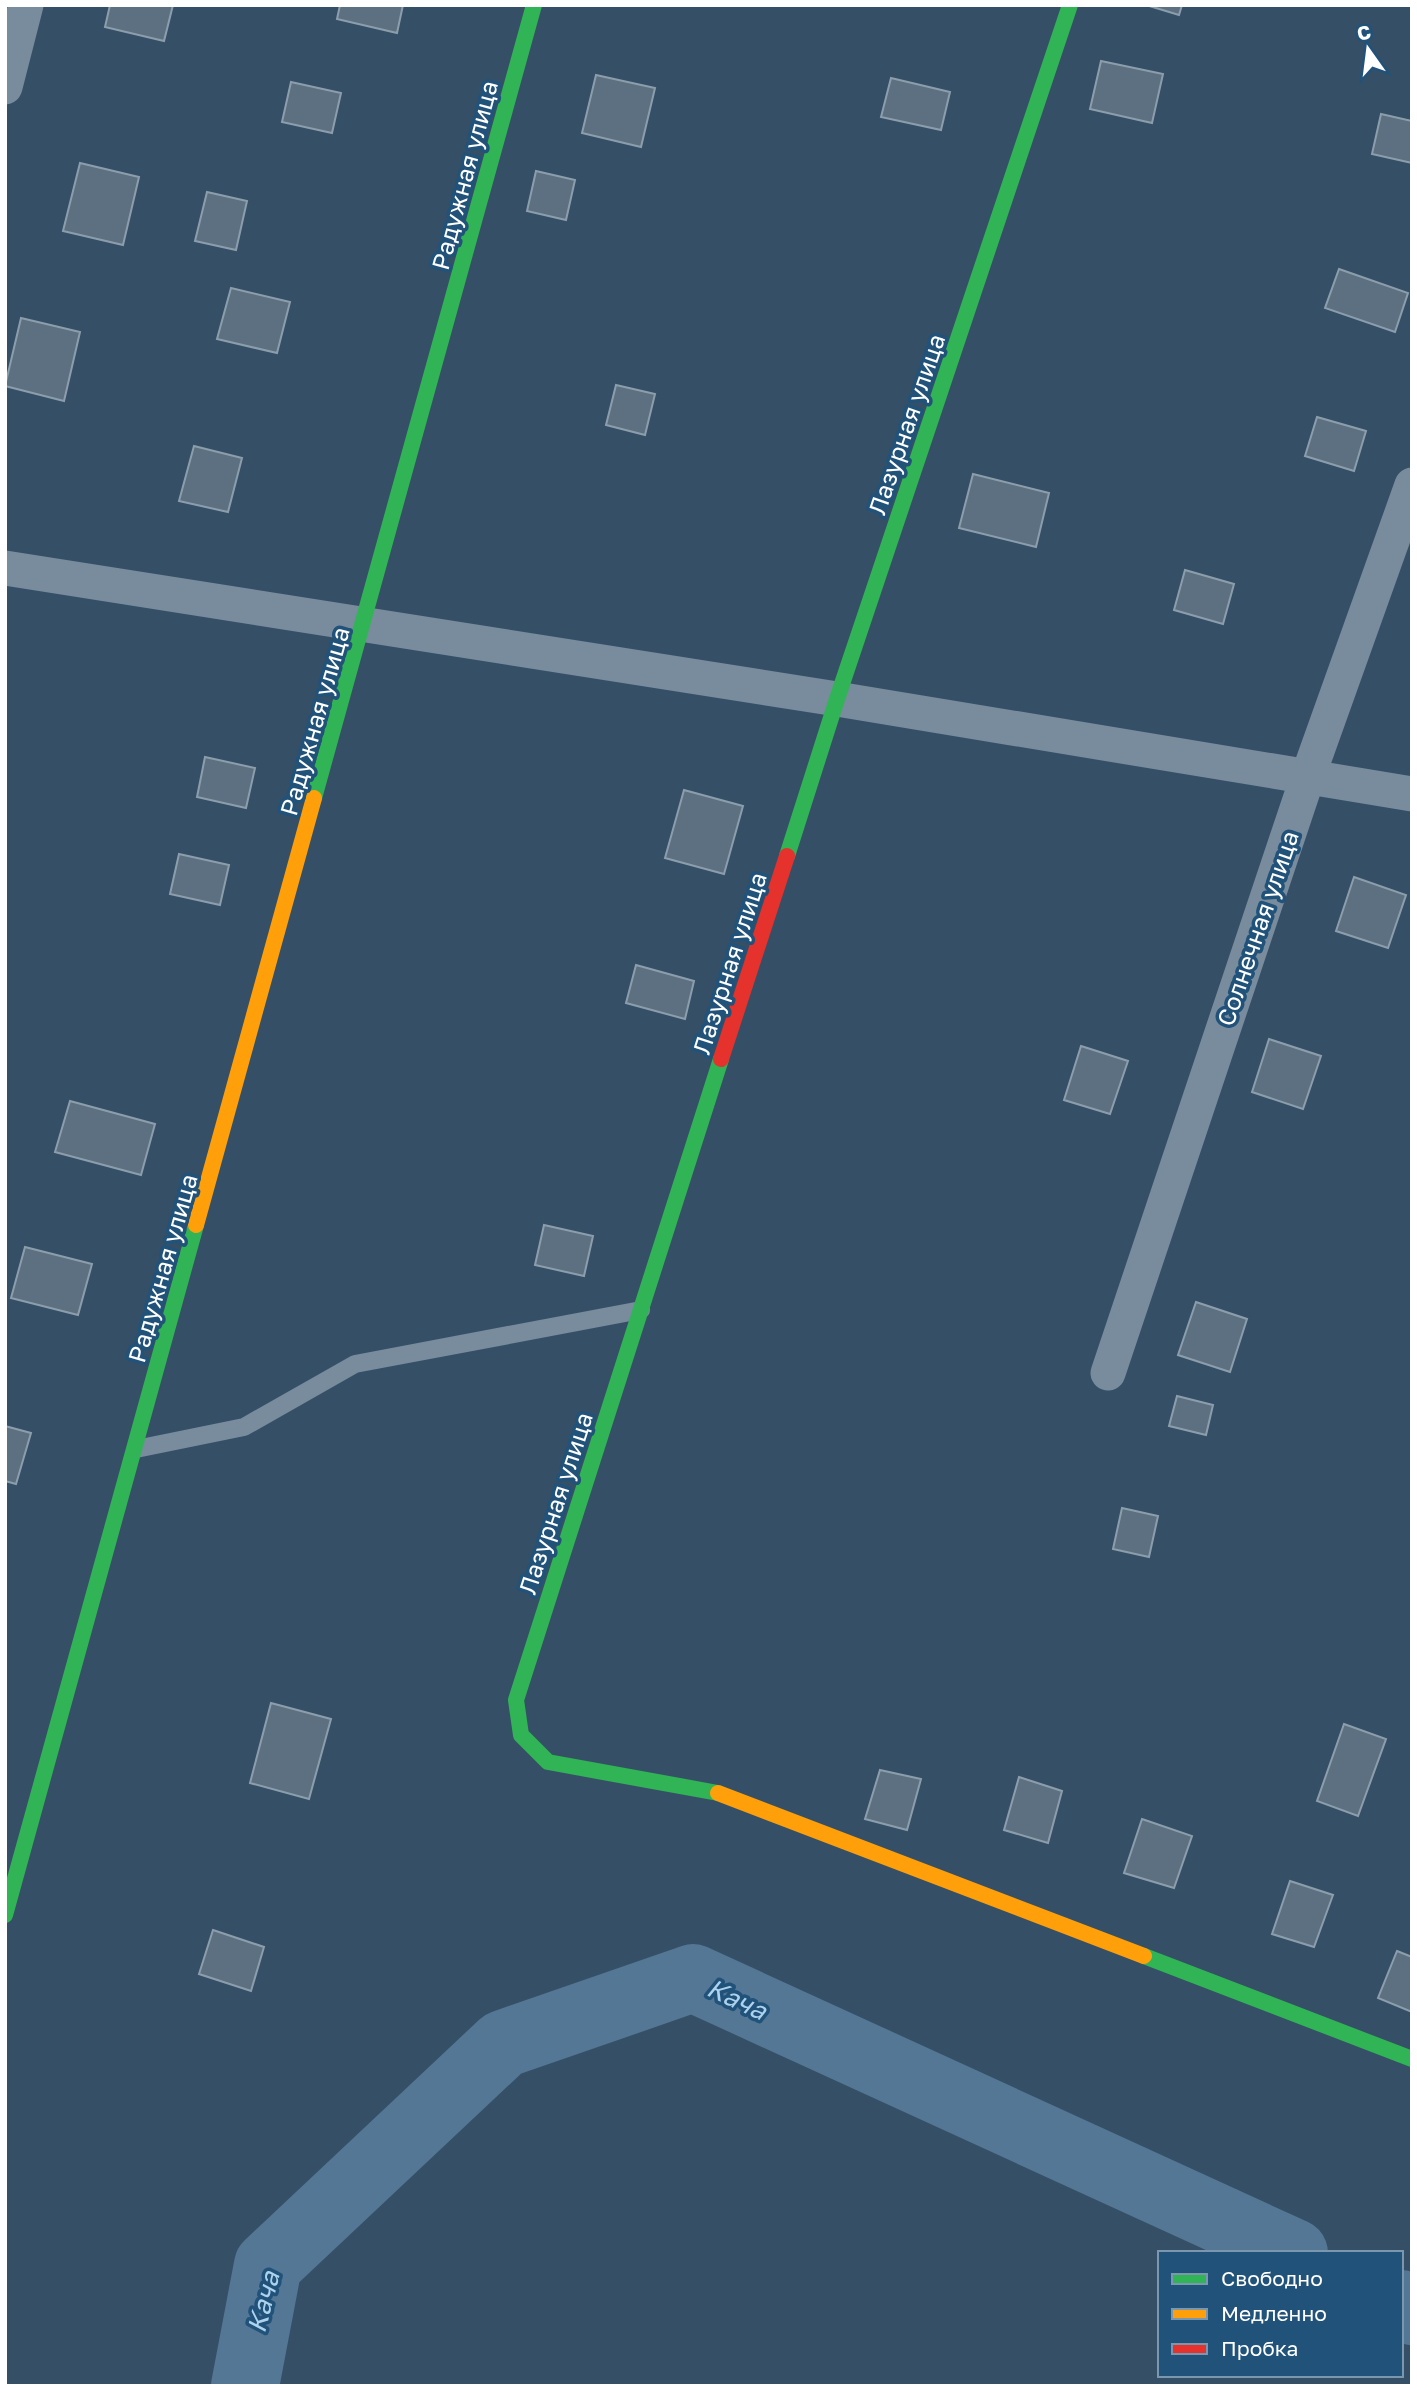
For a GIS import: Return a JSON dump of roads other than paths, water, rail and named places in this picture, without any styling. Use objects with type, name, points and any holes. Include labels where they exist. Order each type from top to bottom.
[{"type":"street","points":[[5,87],[26,5]]},
{"type":"street","name":"Радужная улица","points":[[5,1915],[365,624],[534,5]]},
{"type":"street","name":"Лазурная улица","points":[[1070,5],[837,699],[516,1700],[521,1735],[548,1762],[721,1794],[1412,2059]]},
{"type":"street","name":"Солнечная улица","points":[[1108,1373],[1308,776],[1412,485]]},
{"type":"street","points":[[5,568],[837,699],[1412,794]]},
{"type":"lane","points":[[136,1449],[244,1427],[355,1364],[641,1310]]},
{"type":"waterway","name":"Кача","points":[[245,2386],[268,2265],[503,2044],[693,1978],[1290,2251]]},
{"type":"waterway","name":"Кача","points":[[1403,2305],[1412,2311]]}]
